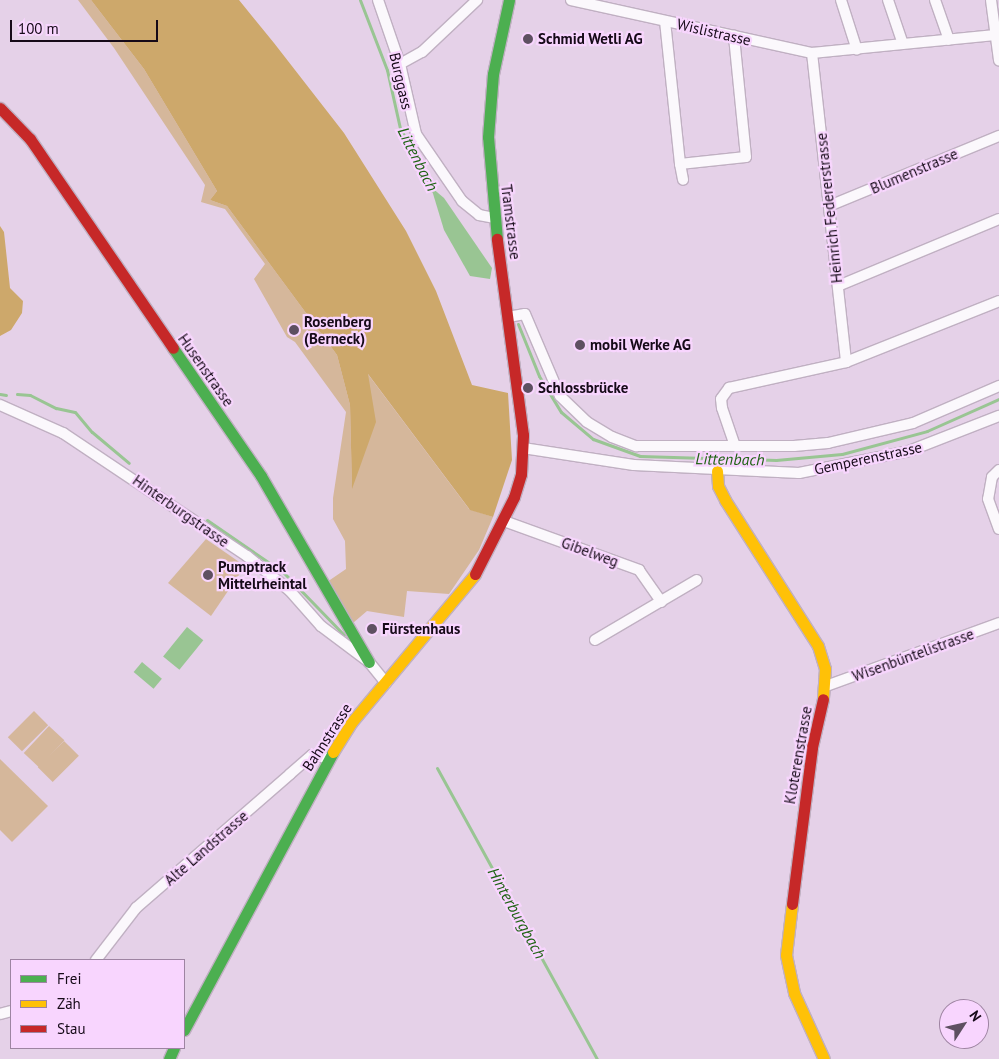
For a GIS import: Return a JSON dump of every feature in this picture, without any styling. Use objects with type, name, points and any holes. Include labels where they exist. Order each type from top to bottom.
[{"type":"street","name":"Burggass","points":[[378,0],[400,64],[411,122],[427,154],[462,201],[479,215],[494,218]]},
{"type":"street","points":[[400,64],[422,52],[477,0]]},
{"type":"street","name":"Tramstrasse","points":[[509,0],[495,66],[489,112],[489,160],[494,218],[524,448]]},
{"type":"street","name":"Wislistrasse","points":[[571,0],[812,53],[995,35]]},
{"type":"street","points":[[841,0],[857,50]]},
{"type":"street","points":[[888,0],[903,44]]},
{"type":"street","points":[[935,0],[949,40]]},
{"type":"street","points":[[991,0],[999,60]]},
{"type":"street","points":[[665,21],[683,180]]},
{"type":"street","points":[[680,164],[746,161],[734,36]]},
{"type":"street","name":"Heinrich Federerstrasse","points":[[812,53],[846,362]]},
{"type":"street","name":"Husenstrasse","points":[[0,108],[30,140],[260,476],[369,662]]},
{"type":"street","name":"Blumenstrasse","points":[[829,206],[999,136]]},
{"type":"street","points":[[838,286],[999,219]]},
{"type":"street","points":[[735,446],[722,408],[721,399],[729,388],[846,362],[999,301]]},
{"type":"street","points":[[508,317],[525,314],[560,396],[587,422],[612,437],[636,446],[810,445],[864,437],[913,423],[999,386]]},
{"type":"street","name":"Hinterburgstrasse","points":[[0,405],[63,433],[172,503],[290,591],[321,626],[369,662],[386,683]]},
{"type":"street","name":"Gemperenstrasse","points":[[524,448],[634,465],[717,474],[799,473],[839,467],[910,451],[999,416]]},
{"type":"street","name":"Bahnstrasse","points":[[185,1028],[328,758],[348,727],[454,604],[484,561],[504,521],[519,480],[524,448]]},
{"type":"street","points":[[999,470],[992,477],[988,499],[999,529]]},
{"type":"street","name":"Kloterenstrasse","points":[[717,474],[718,486],[725,500],[760,549],[818,646],[825,669],[826,686],[812,747],[786,955],[794,994],[824,1059]]},
{"type":"street","name":"Gibelweg","points":[[504,521],[639,570],[661,602]]},
{"type":"street","points":[[595,640],[697,580]]},
{"type":"street","name":"Wisenbüntelistrasse","points":[[826,686],[999,623]]},
{"type":"street","name":"Alte Landstrasse","points":[[97,959],[136,908],[290,774],[312,755],[328,758]]},
{"type":"shaded area","points":[[78,0],[91,0],[144,69],[217,191],[210,200],[227,206],[337,355],[350,405],[352,487],[375,422],[367,373],[469,509],[493,517],[479,550],[449,594],[407,591],[404,617],[367,611],[353,623],[327,582],[346,569],[345,541],[333,519],[333,498],[346,412],[295,342],[287,337],[254,279],[265,264],[225,209],[201,202],[205,185],[114,48]]},
{"type":"shaded area","points":[[91,0],[239,0],[344,133],[406,231],[436,291],[472,385],[508,393],[512,460],[493,517],[470,510],[368,374],[376,422],[352,489],[350,405],[337,355],[227,206],[210,200],[217,191],[144,69]]},
{"type":"shaded area","points":[[431,187],[444,198],[492,268],[490,279],[470,276],[444,230]]},
{"type":"shaded area","points":[[0,226],[4,232],[10,288],[23,301],[22,313],[11,330],[0,336]]},
{"type":"shaded area","name":"Pumptrack Mittelrheintal","points":[[206,539],[245,566],[211,616],[168,583]]},
{"type":"shaded area","points":[[187,627],[203,640],[179,670],[163,657]]},
{"type":"shaded area","points":[[142,662],[162,679],[154,689],[134,672]]},
{"type":"shaded area","points":[[34,711],[48,725],[22,751],[8,737]]},
{"type":"shaded area","points":[[49,726],[64,740],[39,767],[24,753]]},
{"type":"shaded area","points":[[64,741],[79,756],[53,782],[38,767]]},
{"type":"shaded area","points":[[0,759],[48,806],[12,842],[0,830]]},
{"type":"waterway","name":"Littenbach","points":[[360,0],[387,70],[400,128],[432,190]]},
{"type":"waterway","name":"Littenbach","points":[[518,324],[539,376],[561,412],[593,439],[640,456],[776,460],[842,454],[927,431],[999,399]]},
{"type":"waterway","name":"Hinterburgbach","points":[[0,394],[6,395]]},
{"type":"waterway","name":"Hinterburgbach","points":[[17,394],[30,395],[56,408],[75,412],[92,432],[129,463]]},
{"type":"waterway","name":"Hinterburgbach","points":[[207,520],[284,573],[344,635]]},
{"type":"waterway","name":"Hinterburgbach","points":[[437,768],[597,1059]]},
{"type":"traffic: fast","points":[[497,239],[488,137],[493,74],[509,0]]},
{"type":"traffic: fast","points":[[173,348],[261,476],[369,662]]},
{"type":"traffic: fast","points":[[185,1028],[333,752]]},
{"type":"traffic: fast","points":[[169,1059],[174,1049]]},
{"type":"traffic: slow","points":[[717,471],[718,486],[725,500],[818,646],[825,669],[823,699]]},
{"type":"traffic: slow","points":[[333,752],[351,723],[475,574]]},
{"type":"traffic: slow","points":[[792,904],[786,955],[794,993],[824,1059]]},
{"type":"traffic: jam","points":[[0,108],[30,139],[173,348]]},
{"type":"traffic: jam","points":[[475,574],[514,497],[521,474],[523,435],[497,239]]},
{"type":"traffic: jam","points":[[792,904],[812,747],[823,699]]},
{"type":"place","name":"Schmid Wetli AG","points":[[528,39]]},
{"type":"place","name":"Rosenberg (Berneck)","points":[[294,330]]},
{"type":"place","name":"mobil Werke AG","points":[[580,345]]},
{"type":"place","name":"Schlossbrücke","points":[[528,388]]},
{"type":"place","name":"Pumptrack Mittelrheintal","points":[[208,575]]},
{"type":"place","name":"Fürstenhaus","points":[[372,629]]}]
